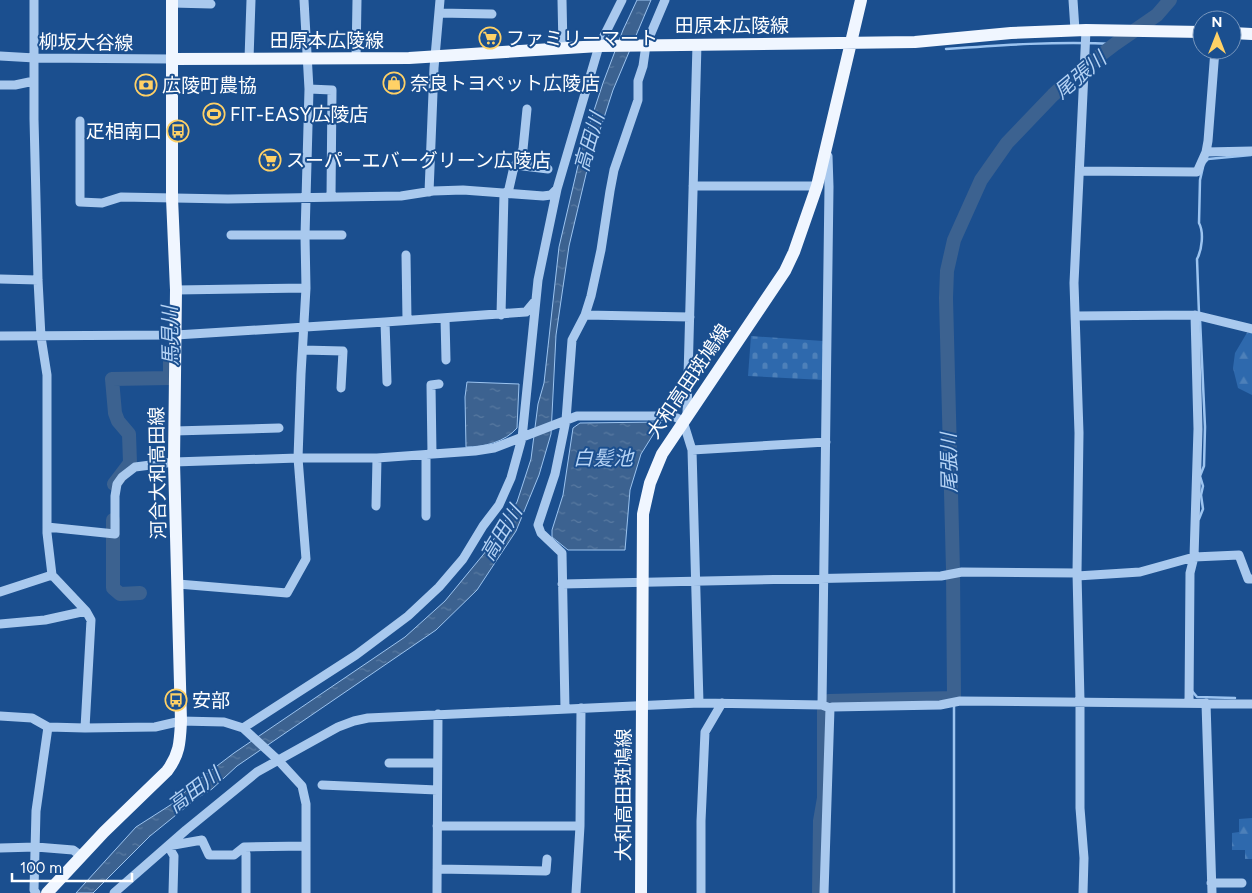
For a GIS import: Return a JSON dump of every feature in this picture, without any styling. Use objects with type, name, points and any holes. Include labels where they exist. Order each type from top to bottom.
[{"type":"main road","name":"大和高田斑鳩線","points":[[641,893],[643,514],[650,483],[662,454],[685,417],[785,271],[794,252],[817,186],[861,0]]},
{"type":"main road","name":"河合大和高田線","points":[[47,893],[80,855],[157,782],[175,761],[179,749],[181,721],[171,335],[176,290],[168,198],[172,1]]},
{"type":"main road","name":"田原本広陵線","points":[[172,59],[435,57],[602,46],[915,42],[1011,33],[1083,40],[1116,30],[1192,32]]},
{"type":"street","points":[[34,0],[34,119],[38,280],[41,337],[47,374],[47,527],[52,575],[86,611],[91,620],[92,634],[86,728]]},
{"type":"street","points":[[249,59],[251,0]]},
{"type":"street","points":[[178,584],[287,593],[306,559],[298,458],[306,288],[305,236],[309,89],[304,0]]},
{"type":"street","points":[[356,59],[357,0]]},
{"type":"street","points":[[429,192],[435,57],[440,0]]},
{"type":"street","points":[[562,0],[563,48]]},
{"type":"street","points":[[245,729],[356,655],[408,616],[439,587],[463,559],[502,499],[526,437],[536,300],[541,260],[557,189],[602,46],[622,0]]},
{"type":"street","points":[[565,709],[562,553],[541,533],[538,525],[555,474],[572,340],[585,315],[591,296],[601,250],[614,170],[638,100],[638,81],[643,66],[644,45],[666,0]]},
{"type":"street","points":[[1073,0],[1083,40],[1084,77],[1074,283],[1079,433],[1077,574],[1080,808],[1084,858],[1083,893]]},
{"type":"street","points":[[172,1],[212,4]]},
{"type":"street","points":[[439,13],[492,14]]},
{"type":"street","points":[[697,44],[690,318],[685,417],[692,450],[699,703]]},
{"type":"street","name":"柳坂大谷線","points":[[0,56],[172,59]]},
{"type":"street","points":[[1080,170],[1197,172],[1206,152],[1214,60]]},
{"type":"street","points":[[0,85],[15,85],[34,81]]},
{"type":"street","points":[[309,89],[332,90],[331,197]]},
{"type":"street","points":[[502,315],[506,193],[515,165],[523,149],[527,108]]},
{"type":"street","points":[[80,121],[80,202],[102,203],[121,197],[228,199],[307,196],[401,196],[463,190],[543,196],[551,195],[557,189]]},
{"type":"street","points":[[824,893],[826,707],[824,578],[829,187],[827,143]]},
{"type":"street","points":[[1206,152],[1252,151]]},
{"type":"street","points":[[515,165],[548,169]]},
{"type":"street","points":[[693,186],[817,186]]},
{"type":"street","points":[[231,235],[342,235]]},
{"type":"street","points":[[406,255],[406,320]]},
{"type":"street","points":[[0,279],[38,280]]},
{"type":"street","points":[[176,290],[306,288]]},
{"type":"street","points":[[0,336],[171,335],[502,315],[526,312],[536,300]]},
{"type":"street","points":[[1074,316],[1196,314],[1252,329]]},
{"type":"street","points":[[1189,703],[1190,573],[1194,557],[1198,429],[1196,314]]},
{"type":"street","points":[[585,315],[690,318]]},
{"type":"street","points":[[444,318],[446,360]]},
{"type":"street","points":[[385,322],[387,382]]},
{"type":"street","points":[[302,350],[342,350],[341,388]]},
{"type":"street","points":[[426,516],[431,384],[439,384]]},
{"type":"street","points":[[47,527],[113,534],[117,484],[122,477],[136,467],[174,462],[298,458],[377,458],[475,451],[494,448],[582,415],[685,417]]},
{"type":"street","points":[[174,431],[279,428]]},
{"type":"street","points":[[692,450],[826,442]]},
{"type":"street","points":[[376,506],[377,458]]},
{"type":"street","points":[[562,584],[946,575],[958,572],[1077,574],[1140,572],[1194,557],[1239,555],[1248,579],[1252,579]]},
{"type":"street","points":[[0,592],[52,575]]},
{"type":"street","points":[[0,624],[45,620],[86,611]]},
{"type":"street","points":[[114,893],[245,781],[276,759],[302,748],[338,727],[354,721],[377,717],[699,703],[826,707],[945,704],[960,701],[1080,701],[1206,703],[1252,706]]},
{"type":"street","points":[[700,893],[700,821],[705,732],[722,703]]},
{"type":"street","points":[[1206,703],[1212,893]]},
{"type":"street","points":[[576,893],[580,826],[581,708]]},
{"type":"street","points":[[437,893],[438,714]]},
{"type":"street","points":[[0,716],[32,718],[48,727],[155,727],[181,721],[224,722],[245,729],[302,786],[305,795],[306,893]]},
{"type":"street","points":[[36,893],[34,890],[36,811],[48,727]]},
{"type":"street","points":[[389,763],[437,763]]},
{"type":"street","points":[[322,785],[437,790]]},
{"type":"street","points":[[436,826],[580,826]]},
{"type":"street","points":[[168,846],[202,840],[209,855],[234,855],[244,847],[306,846]]},
{"type":"street","points":[[168,846],[174,856],[173,893]]},
{"type":"street","points":[[0,848],[36,847],[73,850],[80,855]]},
{"type":"street","points":[[244,847],[246,854],[246,893]]},
{"type":"street","points":[[437,869],[546,871],[547,859]]},
{"type":"street","points":[[1211,883],[1242,882]]},
{"type":"green space","points":[[1248,331],[1252,331],[1252,395],[1238,388],[1233,368],[1235,353]]},
{"type":"green space","points":[[751,336],[823,341],[823,380],[748,376]]},
{"type":"green space","points":[[1252,818],[1252,859],[1245,859],[1245,850],[1232,850],[1232,833],[1239,832],[1239,819]]},
{"type":"water","name":"高田川","points":[[637,0],[651,0],[613,90],[587,170],[569,246],[556,335],[551,434],[539,475],[516,531],[477,590],[436,630],[237,766],[212,789],[197,798],[150,836],[93,893],[76,893],[136,827],[172,804],[192,785],[234,753],[405,637],[445,601],[487,550],[517,502],[531,459],[538,404],[544,383],[559,247],[583,144],[603,83],[623,30]]},
{"type":"water","points":[[467,382],[519,384],[517,428],[512,433],[494,443],[466,447],[465,397]]},
{"type":"water","name":"白髪池","points":[[661,422],[641,454],[630,490],[625,550],[568,550],[552,537],[552,530],[563,495],[573,428],[580,423]]},
{"type":"waterway","name":"尾張川","points":[[819,893],[820,821],[824,798],[824,711],[829,701],[954,698],[953,570],[946,298],[947,271],[954,240],[981,180],[1007,143],[1077,73],[1157,15],[1170,0]]},
{"type":"waterway","points":[[946,49],[1051,43],[1115,44]]},
{"type":"waterway","points":[[1205,162],[1208,159],[1251,155]]},
{"type":"waterway","points":[[1199,314],[1197,259],[1202,241],[1202,231],[1199,223],[1200,180],[1203,167]]},
{"type":"waterway","points":[[1199,519],[1203,509],[1201,495],[1203,486],[1200,476],[1204,466],[1205,427],[1200,319]]},
{"type":"waterway","name":"馬見川","points":[[114,484],[130,463],[129,434],[118,421],[115,413],[112,379],[170,378],[170,361]]},
{"type":"waterway","name":"馬見川","points":[[113,520],[113,588],[120,594],[140,593]]},
{"type":"waterway","points":[[1192,691],[1197,697],[1235,698]]},
{"type":"waterway","points":[[954,705],[954,893]]},
{"type":"place","name":"ファミリーマート","points":[[490,38]]},
{"type":"place","name":"奈良トヨペット広陵店","points":[[394,83]]},
{"type":"place","name":"広陵町農協","points":[[146,85]]},
{"type":"place","name":"FIT-EASY広陵店","points":[[214,114]]},
{"type":"place","name":"疋相南口","points":[[178,131]]},
{"type":"place","name":"スーパーエバーグリーン広陵店","points":[[270,160]]},
{"type":"place","name":"安部","points":[[176,700]]}]
